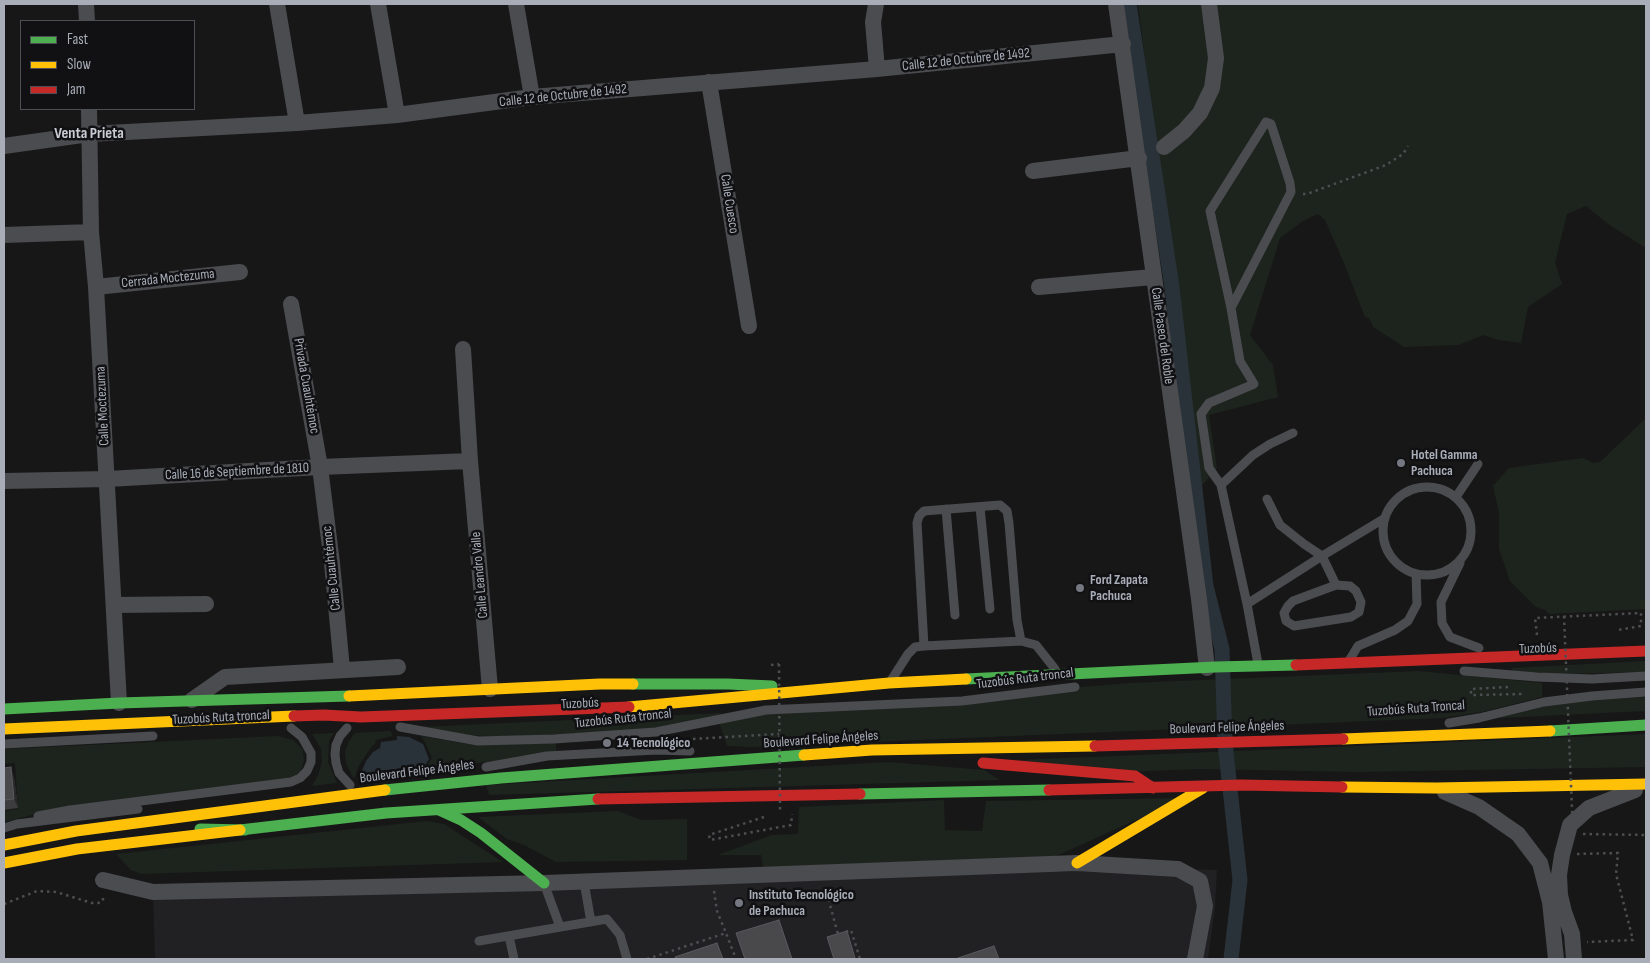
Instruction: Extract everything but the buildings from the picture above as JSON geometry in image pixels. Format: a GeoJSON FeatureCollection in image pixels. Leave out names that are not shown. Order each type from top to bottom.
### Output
{"type":"FeatureCollection","features":[{"type":"Feature","properties":{"kind":"main road"},"geometry":{"type":"LineString","coordinates":[[4,729],[324,715],[361,716],[643,707],[889,684],[1060,676],[1210,673],[1233,667],[1646,652]]}},
{"type":"Feature","properties":{"kind":"main road"},"geometry":{"type":"LineString","coordinates":[[4,709],[191,700],[352,696],[600,684],[718,684],[832,688]]}},
{"type":"Feature","properties":{"kind":"main road"},"geometry":{"type":"LineString","coordinates":[[251,698],[457,713]]}},
{"type":"Feature","properties":{"kind":"main road","name":"Boulevard Felipe Ángeles"},"geometry":{"type":"LineString","coordinates":[[4,845],[96,829],[383,790],[494,779],[872,750],[1211,744],[1529,732],[1646,725]]}},
{"type":"Feature","properties":{"kind":"main road"},"geometry":{"type":"LineString","coordinates":[[872,750],[955,760]]}},
{"type":"Feature","properties":{"kind":"main road"},"geometry":{"type":"LineString","coordinates":[[974,762],[1135,776],[1153,788]]}},
{"type":"Feature","properties":{"kind":"main road"},"geometry":{"type":"LineString","coordinates":[[6,867],[29,857],[77,849],[386,813],[584,799],[1241,785],[1436,788],[1646,785]]}},
{"type":"Feature","properties":{"kind":"main road"},"geometry":{"type":"LineString","coordinates":[[1077,862],[1207,787]]}},
{"type":"Feature","properties":{"kind":"main road"},"geometry":{"type":"LineString","coordinates":[[439,810],[461,820],[481,833],[544,883]]}},
{"type":"Feature","properties":{"kind":"main road"},"geometry":{"type":"LineString","coordinates":[[96,829],[244,830]]}},
{"type":"Feature","properties":{"kind":"street"},"geometry":{"type":"LineString","coordinates":[[86,4],[87,20]]}},
{"type":"Feature","properties":{"kind":"street"},"geometry":{"type":"LineString","coordinates":[[277,4],[297,123]]}},
{"type":"Feature","properties":{"kind":"street"},"geometry":{"type":"LineString","coordinates":[[378,4],[397,115]]}},
{"type":"Feature","properties":{"kind":"street"},"geometry":{"type":"LineString","coordinates":[[516,4],[532,97]]}},
{"type":"Feature","properties":{"kind":"street"},"geometry":{"type":"LineString","coordinates":[[876,4],[873,22],[877,69]]}},
{"type":"Feature","properties":{"kind":"street","name":"Calle Paseo del Roble"},"geometry":{"type":"LineString","coordinates":[[1116,4],[1210,673]]}},
{"type":"Feature","properties":{"kind":"street"},"geometry":{"type":"LineString","coordinates":[[1164,147],[1184,131],[1200,113],[1212,88],[1216,58],[1209,4]]}},
{"type":"Feature","properties":{"kind":"street","name":"Calle 12 de Octubre de 1492"},"geometry":{"type":"LineString","coordinates":[[4,146],[89,134],[297,123],[397,115],[532,97],[877,69],[1123,44]]}},
{"type":"Feature","properties":{"kind":"street","name":"Calle Cuesco"},"geometry":{"type":"LineString","coordinates":[[709,82],[749,326]]}},
{"type":"Feature","properties":{"kind":"street","name":"Calle Moctezuma"},"geometry":{"type":"LineString","coordinates":[[89,110],[91,232],[108,479],[119,703]]}},
{"type":"Feature","properties":{"kind":"street"},"geometry":{"type":"LineString","coordinates":[[1033,171],[1139,158]]}},
{"type":"Feature","properties":{"kind":"street"},"geometry":{"type":"LineString","coordinates":[[4,235],[91,232]]}},
{"type":"Feature","properties":{"kind":"street","name":"Cerrada Moctezuma"},"geometry":{"type":"LineString","coordinates":[[96,286],[240,272]]}},
{"type":"Feature","properties":{"kind":"street"},"geometry":{"type":"LineString","coordinates":[[1039,287],[1153,277]]}},
{"type":"Feature","properties":{"kind":"street","name":"Privada Cuauhtémoc"},"geometry":{"type":"LineString","coordinates":[[291,304],[320,467]]}},
{"type":"Feature","properties":{"kind":"street","name":"Calle Leandro Valle"},"geometry":{"type":"LineString","coordinates":[[462,349],[490,689]]}},
{"type":"Feature","properties":{"kind":"street","name":"Calle 16 de Septiembre de 1810"},"geometry":{"type":"LineString","coordinates":[[4,480],[108,479],[470,461]]}},
{"type":"Feature","properties":{"kind":"street","name":"Calle Cuauhtémoc"},"geometry":{"type":"LineString","coordinates":[[320,467],[332,563],[342,669]]}},
{"type":"Feature","properties":{"kind":"street"},"geometry":{"type":"LineString","coordinates":[[114,606],[206,604]]}},
{"type":"Feature","properties":{"kind":"street"},"geometry":{"type":"LineString","coordinates":[[191,700],[225,677],[398,667]]}},
{"type":"Feature","properties":{"kind":"street"},"geometry":{"type":"LineString","coordinates":[[1574,959],[1572,934],[1560,895],[1559,875],[1570,825],[1589,808],[1646,785]]}},
{"type":"Feature","properties":{"kind":"street"},"geometry":{"type":"LineString","coordinates":[[1436,788],[1479,807],[1518,834],[1540,863],[1550,902],[1556,959]]}},
{"type":"Feature","properties":{"kind":"street"},"geometry":{"type":"LineString","coordinates":[[103,880],[153,892],[584,882],[1077,862],[1178,869],[1200,881],[1205,906],[1195,959]]}},
{"type":"Feature","properties":{"kind":"lane"},"geometry":{"type":"LineString","coordinates":[[1231,308],[1291,192],[1271,124],[1266,122],[1210,211],[1231,308],[1240,361],[1254,384],[1209,403],[1201,414],[1209,468],[1221,485],[1259,666]]}},
{"type":"Feature","properties":{"kind":"lane"},"geometry":{"type":"LineString","coordinates":[[1221,485],[1253,455],[1293,433]]}},
{"type":"Feature","properties":{"kind":"lane"},"geometry":{"type":"LineString","coordinates":[[1456,497],[1478,464]]}},
{"type":"Feature","properties":{"kind":"lane"},"geometry":{"type":"LineString","coordinates":[[1461,560],[1445,572],[1431,576],[1416,574],[1403,569],[1392,559],[1386,546],[1383,532],[1384,518],[1391,505],[1401,495],[1414,488],[1429,486],[1443,490],[1456,497],[1465,509],[1471,523],[1471,538],[1467,552],[1440,602],[1442,622],[1450,637],[1467,645],[1508,657]]}},
{"type":"Feature","properties":{"kind":"lane"},"geometry":{"type":"LineString","coordinates":[[1266,499],[1280,525],[1322,556],[1336,585]]}},
{"type":"Feature","properties":{"kind":"lane"},"geometry":{"type":"LineString","coordinates":[[924,646],[919,516],[924,511],[1000,505],[1006,511],[1009,523],[1017,620],[1021,641]]}},
{"type":"Feature","properties":{"kind":"lane"},"geometry":{"type":"LineString","coordinates":[[980,507],[990,609]]}},
{"type":"Feature","properties":{"kind":"lane"},"geometry":{"type":"LineString","coordinates":[[946,509],[955,615]]}},
{"type":"Feature","properties":{"kind":"lane"},"geometry":{"type":"LineString","coordinates":[[1247,604],[1384,518]]}},
{"type":"Feature","properties":{"kind":"lane"},"geometry":{"type":"LineString","coordinates":[[1347,664],[1358,646],[1394,630],[1408,620],[1417,604],[1416,574]]}},
{"type":"Feature","properties":{"kind":"lane"},"geometry":{"type":"LineString","coordinates":[[1336,585],[1350,586],[1356,591],[1361,602],[1359,612],[1351,617],[1294,626],[1286,621],[1284,614],[1293,601],[1336,585]]}},
{"type":"Feature","properties":{"kind":"lane"},"geometry":{"type":"LineString","coordinates":[[889,684],[908,654],[915,647],[1021,641],[1036,645],[1060,676]]}},
{"type":"Feature","properties":{"kind":"lane","name":"Tuzobús"},"geometry":{"type":"LineString","coordinates":[[1430,666],[1646,657]]}},
{"type":"Feature","properties":{"kind":"lane"},"geometry":{"type":"LineString","coordinates":[[1210,673],[1243,675],[1430,666],[1454,670],[1537,677],[1592,679],[1646,676]]}},
{"type":"Feature","properties":{"kind":"lane"},"geometry":{"type":"LineString","coordinates":[[1122,681],[1184,678]]}},
{"type":"Feature","properties":{"kind":"lane","name":"Tuzobús Ruta troncal"},"geometry":{"type":"LineString","coordinates":[[394,726],[478,742],[554,739],[656,732],[766,710],[962,701],[1084,685]]}},
{"type":"Feature","properties":{"kind":"lane","name":"Tuzobús Ruta Troncal"},"geometry":{"type":"LineString","coordinates":[[1441,723],[1479,718],[1544,702],[1646,692]]}},
{"type":"Feature","properties":{"kind":"lane"},"geometry":{"type":"LineString","coordinates":[[712,711],[766,710]]}},
{"type":"Feature","properties":{"kind":"lane","name":"Tuzobús"},"geometry":{"type":"LineString","coordinates":[[394,726],[665,713]]}},
{"type":"Feature","properties":{"kind":"lane"},"geometry":{"type":"LineString","coordinates":[[1451,722],[1505,721]]}},
{"type":"Feature","properties":{"kind":"lane"},"geometry":{"type":"LineString","coordinates":[[4,828],[32,817],[70,810],[291,782],[300,778],[307,771],[311,762],[311,753],[302,737],[291,728]]}},
{"type":"Feature","properties":{"kind":"lane","name":"Tuzobús Ruta troncal"},"geometry":{"type":"LineString","coordinates":[[281,729],[310,728]]}},
{"type":"Feature","properties":{"kind":"lane"},"geometry":{"type":"LineString","coordinates":[[340,786],[354,784],[339,773],[336,763],[336,745],[346,728]]}},
{"type":"Feature","properties":{"kind":"lane"},"geometry":{"type":"LineString","coordinates":[[721,752],[1196,734]]}},
{"type":"Feature","properties":{"kind":"lane","name":"Tuzobús Ruta troncal"},"geometry":{"type":"LineString","coordinates":[[4,744],[162,735]]}},
{"type":"Feature","properties":{"kind":"lane"},"geometry":{"type":"LineString","coordinates":[[474,769],[547,756],[656,750],[702,751]]}},
{"type":"Feature","properties":{"kind":"lane"},"geometry":{"type":"LineString","coordinates":[[17,824],[300,789]]}},
{"type":"Feature","properties":{"kind":"lane"},"geometry":{"type":"LineString","coordinates":[[584,882],[590,922]]}},
{"type":"Feature","properties":{"kind":"lane"},"geometry":{"type":"LineString","coordinates":[[544,883],[560,927]]}},
{"type":"Feature","properties":{"kind":"lane"},"geometry":{"type":"LineString","coordinates":[[479,941],[607,919],[620,934],[627,959]]}},
{"type":"Feature","properties":{"kind":"lane"},"geometry":{"type":"LineString","coordinates":[[509,936],[514,959]]}},
{"type":"Feature","properties":{"kind":"path"},"geometry":{"type":"LineString","coordinates":[[1291,192],[1307,194],[1386,165],[1403,154],[1408,146]]}},
{"type":"Feature","properties":{"kind":"path"},"geometry":{"type":"LineString","coordinates":[[1535,618],[1641,613],[1641,626],[1614,631]]}},
{"type":"Feature","properties":{"kind":"path"},"geometry":{"type":"LineString","coordinates":[[1564,616],[1574,840]]}},
{"type":"Feature","properties":{"kind":"path"},"geometry":{"type":"LineString","coordinates":[[779,664],[780,811]]}},
{"type":"Feature","properties":{"kind":"path"},"geometry":{"type":"LineString","coordinates":[[1471,689],[1471,695],[1529,694]]}},
{"type":"Feature","properties":{"kind":"path"},"geometry":{"type":"LineString","coordinates":[[698,739],[779,734]]}},
{"type":"Feature","properties":{"kind":"path"},"geometry":{"type":"LineString","coordinates":[[771,814],[708,835],[710,840],[791,825]]}},
{"type":"Feature","properties":{"kind":"path"},"geometry":{"type":"LineString","coordinates":[[1582,834],[1646,835]]}},
{"type":"Feature","properties":{"kind":"path"},"geometry":{"type":"LineString","coordinates":[[1573,942],[1633,940],[1616,874],[1618,853],[1576,854],[1575,847]]}},
{"type":"Feature","properties":{"kind":"path"},"geometry":{"type":"LineString","coordinates":[[821,872],[839,935],[851,930],[860,959]]}},
{"type":"Feature","properties":{"kind":"path"},"geometry":{"type":"LineString","coordinates":[[711,876],[717,911],[736,959]]}},
{"type":"Feature","properties":{"kind":"path"},"geometry":{"type":"LineString","coordinates":[[4,904],[36,892],[56,892],[92,903],[98,903],[103,901],[103,880]]}},
{"type":"Feature","properties":{"kind":"path"},"geometry":{"type":"LineString","coordinates":[[647,959],[726,933]]}},
{"type":"Feature","properties":{"kind":"shaded area"},"geometry":{"type":"Polygon","coordinates":[[[1138,4],[1646,4],[1646,248],[1608,224],[1586,206],[1567,214],[1555,263],[1562,284],[1528,307],[1521,343],[1499,340],[1483,335],[1459,345],[1404,347],[1373,327],[1369,318],[1365,317],[1325,220],[1318,214],[1303,221],[1280,238],[1250,335],[1273,365],[1278,397],[1209,415],[1217,468],[1200,488],[1138,4]]]}},
{"type":"Feature","properties":{"kind":"shaded area"},"geometry":{"type":"Polygon","coordinates":[[[1646,418],[1646,609],[1549,614],[1545,610],[1536,607],[1510,581],[1499,549],[1499,513],[1493,486],[1509,468],[1583,458],[1593,463],[1600,462],[1646,418]]]}},
{"type":"Feature","properties":{"kind":"shaded area"},"geometry":{"type":"Polygon","coordinates":[[[1646,661],[1646,672],[1558,674],[1513,671],[1512,668],[1646,661]]]}},
{"type":"Feature","properties":{"kind":"shaded area"},"geometry":{"type":"Polygon","coordinates":[[[1419,671],[1542,683],[1542,697],[1482,712],[1442,718],[751,747],[727,746],[719,722],[764,713],[1130,683],[1419,671]]]}},
{"type":"Feature","properties":{"kind":"shaded area"},"geometry":{"type":"Polygon","coordinates":[[[1646,697],[1646,711],[1500,718],[1500,716],[1539,706],[1583,700],[1646,697]]]}},
{"type":"Feature","properties":{"kind":"shaded area"},"geometry":{"type":"Polygon","coordinates":[[[721,713],[721,716],[655,729],[549,735],[505,737],[468,735],[420,727],[721,713]]]}},
{"type":"Feature","properties":{"kind":"shaded area"},"geometry":{"type":"Polygon","coordinates":[[[391,731],[392,736],[376,740],[353,778],[346,763],[345,751],[355,733],[391,731]]]}},
{"type":"Feature","properties":{"kind":"shaded area"},"geometry":{"type":"Polygon","coordinates":[[[334,733],[329,741],[328,762],[337,783],[312,786],[322,762],[321,749],[312,734],[334,733]]]}},
{"type":"Feature","properties":{"kind":"shaded area"},"geometry":{"type":"Polygon","coordinates":[[[1646,734],[1646,767],[1358,772],[1201,769],[1119,772],[1019,760],[1646,734]]]}},
{"type":"Feature","properties":{"kind":"shaded area"},"geometry":{"type":"Polygon","coordinates":[[[278,736],[293,740],[303,750],[304,761],[301,770],[295,776],[285,781],[69,806],[4,822],[4,811],[18,809],[15,763],[4,764],[4,749],[278,736]]]}},
{"type":"Feature","properties":{"kind":"shaded area"},"geometry":{"type":"Polygon","coordinates":[[[397,736],[409,737],[423,744],[429,759],[424,767],[417,771],[406,772],[406,769],[360,775],[366,761],[373,752],[380,748],[381,742],[397,740],[397,736]]]}},
{"type":"Feature","properties":{"kind":"shaded area"},"geometry":{"type":"Polygon","coordinates":[[[421,736],[474,745],[556,743],[556,751],[495,761],[424,769],[432,758],[421,736]]]}},
{"type":"Feature","properties":{"kind":"shaded area"},"geometry":{"type":"Polygon","coordinates":[[[889,762],[984,770],[1000,780],[489,795],[486,785],[889,762]]]}},
{"type":"Feature","properties":{"kind":"shaded area"},"geometry":{"type":"Polygon","coordinates":[[[1185,798],[1054,857],[763,867],[761,855],[718,855],[772,835],[798,834],[799,807],[944,800],[945,830],[982,831],[986,801],[1185,798]]]}},
{"type":"Feature","properties":{"kind":"shaded area"},"geometry":{"type":"Polygon","coordinates":[[[618,811],[641,820],[687,819],[687,860],[556,862],[524,845],[507,839],[478,817],[618,811]]]}},
{"type":"Feature","properties":{"kind":"shaded area"},"geometry":{"type":"Polygon","coordinates":[[[427,821],[444,824],[503,862],[141,874],[131,870],[116,854],[427,821]]]}},
{"type":"Feature","properties":{"kind":"shaded area"},"geometry":{"type":"Polygon","coordinates":[[[1178,869],[1217,870],[1215,907],[1208,959],[155,959],[153,893],[1178,869]]]}},
{"type":"Feature","properties":{"kind":"waterway"},"geometry":{"type":"LineString","coordinates":[[1129,4],[1172,287],[1206,586],[1222,649],[1225,743],[1240,880],[1231,959]]}},
{"type":"Feature","properties":{"kind":"traffic: fast"},"geometry":{"type":"LineString","coordinates":[[966,679],[1296,665]]}},
{"type":"Feature","properties":{"kind":"traffic: fast"},"geometry":{"type":"LineString","coordinates":[[633,684],[772,686]]}},
{"type":"Feature","properties":{"kind":"traffic: fast"},"geometry":{"type":"LineString","coordinates":[[4,709],[119,703],[349,696]]}},
{"type":"Feature","properties":{"kind":"traffic: fast"},"geometry":{"type":"LineString","coordinates":[[1550,731],[1646,725]]}},
{"type":"Feature","properties":{"kind":"traffic: fast"},"geometry":{"type":"LineString","coordinates":[[385,790],[501,778],[804,755]]}},
{"type":"Feature","properties":{"kind":"traffic: fast"},"geometry":{"type":"LineString","coordinates":[[860,794],[1049,790]]}},
{"type":"Feature","properties":{"kind":"traffic: fast"},"geometry":{"type":"LineString","coordinates":[[240,830],[386,813],[598,799]]}},
{"type":"Feature","properties":{"kind":"traffic: fast"},"geometry":{"type":"LineString","coordinates":[[439,810],[461,820],[481,833],[544,883]]}},
{"type":"Feature","properties":{"kind":"traffic: fast"},"geometry":{"type":"LineString","coordinates":[[200,829],[245,830]]}},
{"type":"Feature","properties":{"kind":"traffic: slow"},"geometry":{"type":"LineString","coordinates":[[629,707],[889,683],[966,679]]}},
{"type":"Feature","properties":{"kind":"traffic: slow"},"geometry":{"type":"LineString","coordinates":[[349,696],[633,684]]}},
{"type":"Feature","properties":{"kind":"traffic: slow"},"geometry":{"type":"LineString","coordinates":[[4,729],[294,716]]}},
{"type":"Feature","properties":{"kind":"traffic: slow"},"geometry":{"type":"LineString","coordinates":[[1343,739],[1550,731]]}},
{"type":"Feature","properties":{"kind":"traffic: slow"},"geometry":{"type":"LineString","coordinates":[[804,755],[872,750],[1095,746]]}},
{"type":"Feature","properties":{"kind":"traffic: slow"},"geometry":{"type":"LineString","coordinates":[[1342,787],[1436,788],[1646,784]]}},
{"type":"Feature","properties":{"kind":"traffic: slow"},"geometry":{"type":"LineString","coordinates":[[1077,863],[1203,788]]}},
{"type":"Feature","properties":{"kind":"traffic: slow"},"geometry":{"type":"LineString","coordinates":[[4,845],[76,831],[385,790]]}},
{"type":"Feature","properties":{"kind":"traffic: slow"},"geometry":{"type":"LineString","coordinates":[[4,863],[77,849],[240,830]]}},
{"type":"Feature","properties":{"kind":"traffic: jam"},"geometry":{"type":"LineString","coordinates":[[1296,665],[1646,651]]}},
{"type":"Feature","properties":{"kind":"traffic: jam"},"geometry":{"type":"LineString","coordinates":[[294,716],[361,717],[629,707]]}},
{"type":"Feature","properties":{"kind":"traffic: jam"},"geometry":{"type":"LineString","coordinates":[[1095,746],[1343,739]]}},
{"type":"Feature","properties":{"kind":"traffic: jam"},"geometry":{"type":"LineString","coordinates":[[983,763],[1135,776],[1153,788]]}},
{"type":"Feature","properties":{"kind":"traffic: jam"},"geometry":{"type":"LineString","coordinates":[[1049,790],[1241,785],[1342,787]]}},
{"type":"Feature","properties":{"kind":"traffic: jam"},"geometry":{"type":"LineString","coordinates":[[598,799],[860,794]]}},
{"type":"Feature","properties":{"kind":"place","name":"Hotel Gamma Pachuca"},"geometry":{"type":"Point","coordinates":[1401,463]}},
{"type":"Feature","properties":{"kind":"place","name":"Ford Zapata Pachuca"},"geometry":{"type":"Point","coordinates":[1080,588]}},
{"type":"Feature","properties":{"kind":"place","name":"14 Tecnológico"},"geometry":{"type":"Point","coordinates":[607,743]}},
{"type":"Feature","properties":{"kind":"place","name":"Instituto Tecnológico de Pachuca"},"geometry":{"type":"Point","coordinates":[739,903]}},
{"type":"Feature","properties":{"kind":"district","name":"Venta Prieta"},"geometry":{"type":"Point","coordinates":[89,134]}}]}
